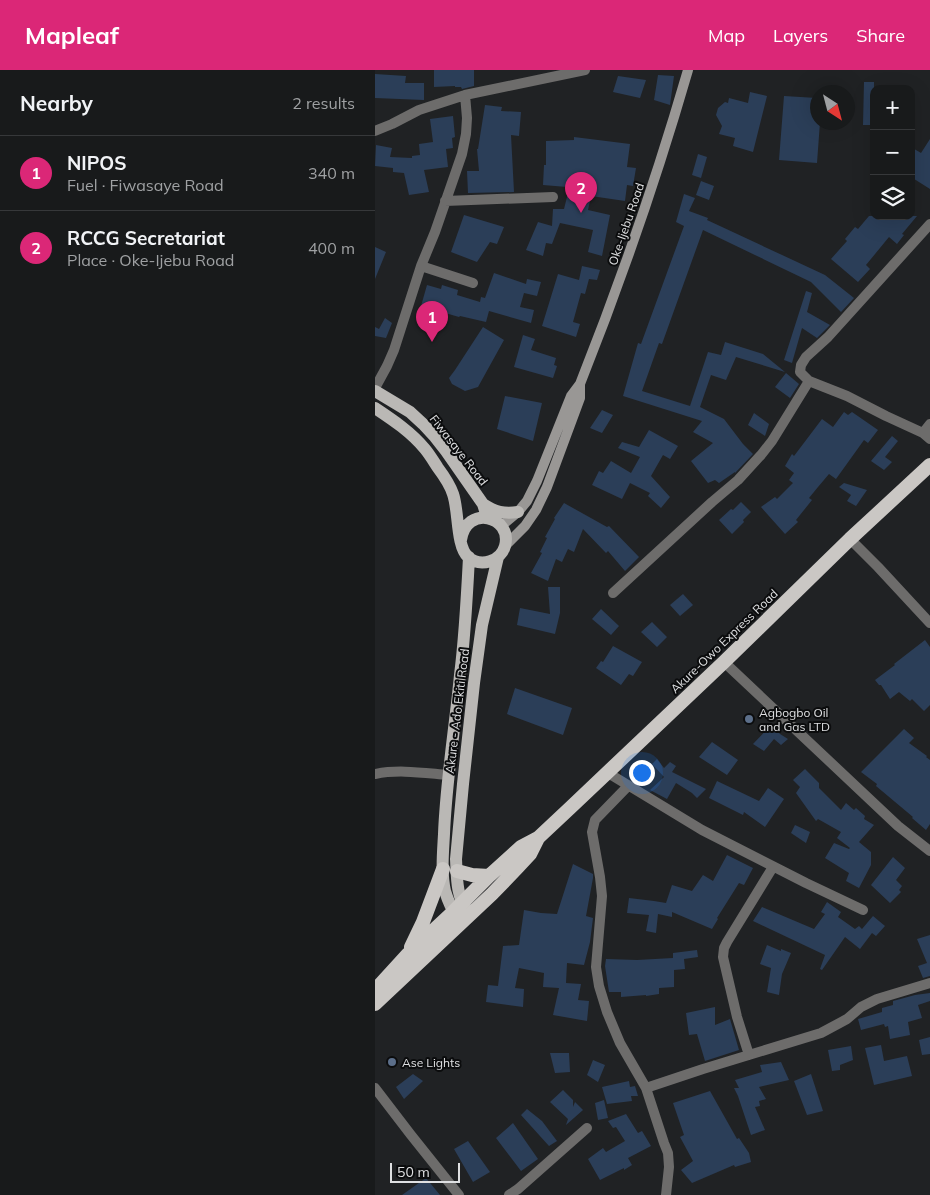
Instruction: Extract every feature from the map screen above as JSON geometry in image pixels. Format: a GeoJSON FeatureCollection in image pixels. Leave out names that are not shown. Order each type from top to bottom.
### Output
{"type":"FeatureCollection","features":[{"type":"Feature","properties":{"kind":"highway","name":"Akure-Owo Express Road"},"geometry":{"type":"LineString","coordinates":[[375,1004],[462,913],[489,876],[521,847],[538,838],[608,773],[930,464]]}},
{"type":"Feature","properties":{"kind":"highway","name":"Akure-Owo Express Road"},"geometry":{"type":"LineString","coordinates":[[375,990],[408,954],[462,913],[492,894],[530,854],[538,838]]}},
{"type":"Feature","properties":{"kind":"highway"},"geometry":{"type":"LineString","coordinates":[[408,954],[423,922],[436,886],[450,870],[472,875],[489,876]]}},
{"type":"Feature","properties":{"kind":"main road","name":"Oke-Ijebu Road"},"geometry":{"type":"LineString","coordinates":[[580,384],[638,228],[672,126],[688,70]]}},
{"type":"Feature","properties":{"kind":"main road"},"geometry":{"type":"LineString","coordinates":[[501,526],[518,512],[527,501],[571,396],[580,384]]}},
{"type":"Feature","properties":{"kind":"main road"},"geometry":{"type":"LineString","coordinates":[[375,408],[400,425],[425,448],[443,474],[454,495],[462,546],[469,557],[480,562],[487,562],[502,551],[525,526],[536,510],[547,487],[580,398],[580,384]]}},
{"type":"Feature","properties":{"kind":"main road","name":"Fiwasaye Road"},"geometry":{"type":"LineString","coordinates":[[375,389],[410,412],[423,424],[446,451],[483,504],[487,517]]}},
{"type":"Feature","properties":{"kind":"main road"},"geometry":{"type":"LineString","coordinates":[[483,504],[500,513],[518,512]]}},
{"type":"Feature","properties":{"kind":"main road"},"geometry":{"type":"LineString","coordinates":[[461,540],[464,528],[469,523],[474,519],[487,517],[493,519],[501,526],[505,533],[502,551]]}},
{"type":"Feature","properties":{"kind":"main road","name":"Akure - Ado Ekiti Road"},"geometry":{"type":"LineString","coordinates":[[450,870],[456,858],[474,683],[482,625],[502,551]]}},
{"type":"Feature","properties":{"kind":"main road","name":"Akure - Ado Ekiti Road"},"geometry":{"type":"LineString","coordinates":[[450,870],[444,817],[466,619],[469,557]]}},
{"type":"Feature","properties":{"kind":"main road"},"geometry":{"type":"LineString","coordinates":[[450,870],[458,887],[462,913]]}},
{"type":"Feature","properties":{"kind":"street"},"geometry":{"type":"LineString","coordinates":[[375,131],[419,110],[465,95],[585,70]]}},
{"type":"Feature","properties":{"kind":"street"},"geometry":{"type":"LineString","coordinates":[[375,389],[394,350],[421,266],[462,154],[467,118],[465,95]]}},
{"type":"Feature","properties":{"kind":"street"},"geometry":{"type":"LineString","coordinates":[[445,201],[553,197]]}},
{"type":"Feature","properties":{"kind":"street"},"geometry":{"type":"LineString","coordinates":[[930,224],[828,337],[806,357],[801,365],[800,372],[809,381],[847,396],[926,436],[930,424]]}},
{"type":"Feature","properties":{"kind":"street"},"geometry":{"type":"LineString","coordinates":[[421,266],[473,283]]}},
{"type":"Feature","properties":{"kind":"street"},"geometry":{"type":"LineString","coordinates":[[613,593],[761,456],[809,381]]}},
{"type":"Feature","properties":{"kind":"street"},"geometry":{"type":"LineString","coordinates":[[851,539],[930,623]]}},
{"type":"Feature","properties":{"kind":"street"},"geometry":{"type":"LineString","coordinates":[[724,662],[898,826],[930,851]]}},
{"type":"Feature","properties":{"kind":"street"},"geometry":{"type":"LineString","coordinates":[[375,774],[406,772],[448,775]]}},
{"type":"Feature","properties":{"kind":"street"},"geometry":{"type":"LineString","coordinates":[[608,773],[702,830],[863,910]]}},
{"type":"Feature","properties":{"kind":"street"},"geometry":{"type":"LineString","coordinates":[[628,786],[595,820],[593,826],[592,832],[602,896],[596,967],[599,986],[607,1012],[620,1043],[646,1088],[668,1153],[669,1167],[665,1195]]}},
{"type":"Feature","properties":{"kind":"street"},"geometry":{"type":"LineString","coordinates":[[749,1055],[737,1017],[723,957],[724,948],[773,866]]}},
{"type":"Feature","properties":{"kind":"street"},"geometry":{"type":"LineString","coordinates":[[646,1088],[821,1033],[847,1019],[877,999],[930,983]]}},
{"type":"Feature","properties":{"kind":"street"},"geometry":{"type":"LineString","coordinates":[[375,1088],[459,1195]]}},
{"type":"Feature","properties":{"kind":"street"},"geometry":{"type":"LineString","coordinates":[[509,1195],[587,1128]]}},
{"type":"Feature","properties":{"kind":"building"},"geometry":{"type":"Polygon","coordinates":[[[434,70],[474,70],[474,86],[462,89],[455,86],[434,87],[434,70]]]}},
{"type":"Feature","properties":{"kind":"building"},"geometry":{"type":"Polygon","coordinates":[[[375,74],[406,76],[405,83],[424,83],[424,100],[375,98],[375,74]]]}},
{"type":"Feature","properties":{"kind":"building"},"geometry":{"type":"Polygon","coordinates":[[[658,75],[674,76],[670,105],[654,100],[658,75]]]}},
{"type":"Feature","properties":{"kind":"building"},"geometry":{"type":"Polygon","coordinates":[[[618,76],[646,80],[640,98],[613,92],[618,76]]]}},
{"type":"Feature","properties":{"kind":"building"},"geometry":{"type":"Polygon","coordinates":[[[864,82],[874,82],[874,85],[870,85],[870,125],[863,125],[864,82]]]}},
{"type":"Feature","properties":{"kind":"building"},"geometry":{"type":"Polygon","coordinates":[[[750,92],[767,96],[753,152],[733,146],[735,138],[719,134],[722,126],[716,115],[718,108],[725,102],[728,103],[729,98],[748,103],[750,92]]]}},
{"type":"Feature","properties":{"kind":"building"},"geometry":{"type":"Polygon","coordinates":[[[784,96],[810,98],[810,130],[819,130],[817,163],[779,160],[784,96]]]}},
{"type":"Feature","properties":{"kind":"building"},"geometry":{"type":"Polygon","coordinates":[[[485,105],[502,107],[501,111],[521,112],[519,136],[511,135],[514,192],[468,193],[467,171],[479,171],[477,149],[485,105]]]}},
{"type":"Feature","properties":{"kind":"building"},"geometry":{"type":"Polygon","coordinates":[[[453,116],[455,137],[452,138],[453,148],[446,149],[448,167],[424,170],[429,192],[409,195],[404,173],[393,172],[393,168],[375,166],[376,145],[392,148],[390,157],[412,158],[412,156],[420,155],[419,144],[433,142],[430,119],[453,116]]]}},
{"type":"Feature","properties":{"kind":"building"},"geometry":{"type":"Polygon","coordinates":[[[574,137],[630,144],[627,167],[636,168],[633,186],[627,185],[625,201],[591,196],[588,210],[610,215],[602,256],[588,252],[593,230],[560,223],[552,244],[546,243],[543,256],[526,250],[538,222],[552,226],[553,209],[564,209],[568,193],[567,187],[543,185],[544,165],[546,165],[546,141],[574,140],[574,137]]]}},
{"type":"Feature","properties":{"kind":"building"},"geometry":{"type":"Polygon","coordinates":[[[930,139],[930,189],[915,180],[915,149],[921,153],[930,139]]]}},
{"type":"Feature","properties":{"kind":"building"},"geometry":{"type":"Polygon","coordinates":[[[698,154],[707,157],[701,178],[692,175],[698,154]]]}},
{"type":"Feature","properties":{"kind":"building"},"geometry":{"type":"Polygon","coordinates":[[[701,181],[714,186],[709,200],[696,195],[701,181]]]}},
{"type":"Feature","properties":{"kind":"building"},"geometry":{"type":"Polygon","coordinates":[[[684,194],[695,198],[689,211],[708,218],[707,220],[825,275],[854,298],[841,312],[811,282],[703,230],[662,344],[659,343],[642,391],[690,406],[708,352],[721,355],[725,342],[763,354],[785,372],[736,357],[726,380],[711,375],[700,407],[724,419],[753,454],[735,473],[719,483],[715,480],[708,483],[691,461],[713,443],[693,432],[702,421],[623,396],[638,343],[641,344],[684,226],[676,222],[684,194]]]}},
{"type":"Feature","properties":{"kind":"building"},"geometry":{"type":"Polygon","coordinates":[[[464,215],[504,227],[497,244],[490,242],[477,262],[451,252],[464,215]]]}},
{"type":"Feature","properties":{"kind":"building"},"geometry":{"type":"Polygon","coordinates":[[[869,216],[870,220],[914,220],[902,234],[904,235],[897,244],[889,237],[866,265],[870,269],[858,282],[831,259],[847,241],[845,239],[855,227],[858,229],[869,216]]]}},
{"type":"Feature","properties":{"kind":"building"},"geometry":{"type":"Polygon","coordinates":[[[375,247],[386,252],[375,279],[375,247]]]}},
{"type":"Feature","properties":{"kind":"building"},"geometry":{"type":"Polygon","coordinates":[[[582,266],[600,270],[597,280],[589,279],[585,294],[581,293],[573,322],[580,324],[576,337],[542,326],[558,274],[579,280],[582,266]]]}},
{"type":"Feature","properties":{"kind":"building"},"geometry":{"type":"Polygon","coordinates":[[[494,273],[526,284],[527,279],[541,282],[537,296],[524,293],[520,307],[534,310],[531,323],[489,311],[486,322],[459,317],[421,306],[427,285],[441,289],[442,285],[458,290],[457,295],[480,302],[481,297],[485,298],[494,273]]]}},
{"type":"Feature","properties":{"kind":"building"},"geometry":{"type":"Polygon","coordinates":[[[806,291],[812,293],[807,312],[830,325],[817,338],[802,328],[792,363],[784,360],[806,291]]]}},
{"type":"Feature","properties":{"kind":"building"},"geometry":{"type":"Polygon","coordinates":[[[385,318],[392,323],[386,338],[375,336],[375,327],[379,329],[385,318]]]}},
{"type":"Feature","properties":{"kind":"building"},"geometry":{"type":"Polygon","coordinates":[[[483,327],[504,340],[478,387],[465,391],[452,384],[449,378],[483,327]]]}},
{"type":"Feature","properties":{"kind":"building"},"geometry":{"type":"Polygon","coordinates":[[[523,335],[535,339],[531,350],[556,358],[554,365],[557,366],[553,378],[514,367],[523,335]]]}},
{"type":"Feature","properties":{"kind":"building"},"geometry":{"type":"Polygon","coordinates":[[[786,373],[799,384],[790,398],[775,387],[786,373]]]}},
{"type":"Feature","properties":{"kind":"building"},"geometry":{"type":"Polygon","coordinates":[[[505,396],[542,403],[533,441],[497,429],[505,396]]]}},
{"type":"Feature","properties":{"kind":"building"},"geometry":{"type":"Polygon","coordinates":[[[602,410],[613,415],[602,433],[590,428],[602,410]]]}},
{"type":"Feature","properties":{"kind":"building"},"geometry":{"type":"Polygon","coordinates":[[[844,412],[848,415],[852,412],[878,430],[868,443],[864,440],[836,479],[829,474],[809,498],[812,500],[796,520],[798,522],[785,534],[761,507],[775,497],[777,499],[793,483],[789,480],[794,473],[785,466],[792,454],[794,456],[822,419],[833,427],[844,412]]]}},
{"type":"Feature","properties":{"kind":"building"},"geometry":{"type":"Polygon","coordinates":[[[754,413],[769,424],[765,436],[748,425],[754,413]]]}},
{"type":"Feature","properties":{"kind":"building"},"geometry":{"type":"Polygon","coordinates":[[[649,430],[678,446],[670,459],[663,455],[651,476],[670,497],[661,508],[648,496],[650,493],[630,483],[622,499],[592,485],[599,471],[603,473],[611,461],[631,473],[640,457],[618,448],[622,442],[639,447],[649,430]]]}},
{"type":"Feature","properties":{"kind":"building"},"geometry":{"type":"Polygon","coordinates":[[[892,436],[898,441],[885,457],[892,462],[884,470],[871,461],[892,436]]]}},
{"type":"Feature","properties":{"kind":"building"},"geometry":{"type":"Polygon","coordinates":[[[844,483],[867,490],[856,506],[847,501],[851,495],[839,487],[844,483]]]}},
{"type":"Feature","properties":{"kind":"building"},"geometry":{"type":"Polygon","coordinates":[[[741,502],[751,512],[732,534],[719,520],[741,502]]]}},
{"type":"Feature","properties":{"kind":"building"},"geometry":{"type":"Polygon","coordinates":[[[564,503],[607,527],[609,526],[639,557],[625,571],[608,551],[606,553],[583,529],[574,552],[568,549],[562,562],[556,559],[548,581],[531,573],[542,553],[540,552],[547,538],[545,537],[564,503]]]}},
{"type":"Feature","properties":{"kind":"building"},"geometry":{"type":"Polygon","coordinates":[[[548,587],[560,587],[560,613],[555,634],[517,625],[520,608],[550,614],[548,587]]]}},
{"type":"Feature","properties":{"kind":"building"},"geometry":{"type":"Polygon","coordinates":[[[683,594],[693,605],[680,616],[670,605],[683,594]]]}},
{"type":"Feature","properties":{"kind":"building"},"geometry":{"type":"Polygon","coordinates":[[[601,609],[619,626],[611,635],[592,619],[601,609]]]}},
{"type":"Feature","properties":{"kind":"building"},"geometry":{"type":"Polygon","coordinates":[[[652,622],[667,637],[657,647],[641,632],[652,622]]]}},
{"type":"Feature","properties":{"kind":"building"},"geometry":{"type":"Polygon","coordinates":[[[925,640],[930,647],[930,705],[924,711],[912,699],[910,701],[899,692],[890,699],[881,685],[875,680],[925,640]]]}},
{"type":"Feature","properties":{"kind":"building"},"geometry":{"type":"Polygon","coordinates":[[[613,646],[642,662],[633,676],[629,674],[621,685],[596,668],[601,661],[603,662],[613,646]]]}},
{"type":"Feature","properties":{"kind":"building"},"geometry":{"type":"Polygon","coordinates":[[[515,688],[572,708],[563,735],[507,714],[515,688]]]}},
{"type":"Feature","properties":{"kind":"building"},"geometry":{"type":"Polygon","coordinates":[[[772,724],[780,734],[788,739],[781,745],[774,739],[764,751],[753,744],[772,724]]]}},
{"type":"Feature","properties":{"kind":"building"},"geometry":{"type":"Polygon","coordinates":[[[904,729],[914,738],[909,743],[930,760],[930,824],[926,830],[876,786],[877,784],[861,772],[904,729]]]}},
{"type":"Feature","properties":{"kind":"building"},"geometry":{"type":"Polygon","coordinates":[[[712,742],[738,760],[727,775],[699,757],[712,742]]]}},
{"type":"Feature","properties":{"kind":"building"},"geometry":{"type":"Polygon","coordinates":[[[657,759],[664,768],[670,762],[676,766],[672,772],[706,789],[697,798],[676,783],[667,799],[650,790],[664,777],[652,764],[657,759]]]}},
{"type":"Feature","properties":{"kind":"building"},"geometry":{"type":"Polygon","coordinates":[[[805,769],[819,783],[819,788],[841,810],[846,803],[854,810],[856,808],[865,816],[864,819],[874,825],[859,842],[871,852],[871,865],[859,888],[846,881],[849,873],[825,858],[834,843],[850,848],[837,838],[841,832],[818,819],[816,821],[796,793],[800,787],[793,780],[805,769]]]}},
{"type":"Feature","properties":{"kind":"building"},"geometry":{"type":"Polygon","coordinates":[[[717,781],[759,801],[768,788],[784,799],[765,827],[744,812],[743,815],[709,798],[717,781]]]}},
{"type":"Feature","properties":{"kind":"building"},"geometry":{"type":"Polygon","coordinates":[[[795,825],[810,832],[806,843],[791,833],[795,825]]]}},
{"type":"Feature","properties":{"kind":"building"},"geometry":{"type":"Polygon","coordinates":[[[727,855],[753,868],[744,885],[739,883],[712,929],[672,912],[672,917],[658,914],[656,933],[646,931],[649,915],[627,913],[629,898],[666,903],[672,885],[692,891],[703,875],[713,881],[727,855]]]}},
{"type":"Feature","properties":{"kind":"building"},"geometry":{"type":"Polygon","coordinates":[[[893,857],[905,868],[896,880],[902,886],[899,890],[901,892],[890,903],[871,885],[893,857]]]}},
{"type":"Feature","properties":{"kind":"building"},"geometry":{"type":"Polygon","coordinates":[[[573,864],[593,874],[586,916],[593,918],[590,942],[584,965],[567,963],[566,983],[581,984],[578,1000],[589,1001],[587,1021],[553,1015],[559,988],[543,987],[544,973],[519,968],[515,988],[524,989],[523,1007],[486,1002],[488,985],[498,986],[503,946],[519,945],[524,910],[557,914],[573,864]]]}},
{"type":"Feature","properties":{"kind":"building"},"geometry":{"type":"Polygon","coordinates":[[[827,902],[841,912],[838,917],[855,929],[859,926],[862,929],[873,916],[885,926],[876,936],[872,933],[860,949],[845,937],[822,970],[820,969],[825,955],[753,921],[762,907],[814,929],[825,914],[821,912],[827,902]]]}},
{"type":"Feature","properties":{"kind":"building"},"geometry":{"type":"Polygon","coordinates":[[[930,935],[930,976],[923,978],[918,966],[927,963],[917,939],[930,935]]]}},
{"type":"Feature","properties":{"kind":"building"},"geometry":{"type":"Polygon","coordinates":[[[767,945],[791,953],[782,974],[779,995],[767,992],[771,968],[760,964],[767,945]]]}},
{"type":"Feature","properties":{"kind":"building"},"geometry":{"type":"Polygon","coordinates":[[[697,950],[698,957],[684,959],[685,969],[674,970],[674,987],[659,988],[659,994],[646,996],[621,997],[621,992],[609,992],[605,966],[606,959],[673,958],[673,953],[697,950]]]}},
{"type":"Feature","properties":{"kind":"building"},"geometry":{"type":"Polygon","coordinates":[[[930,993],[930,1001],[918,1005],[922,1018],[908,1022],[910,1035],[890,1039],[888,1026],[885,1027],[884,1024],[861,1030],[858,1019],[882,1012],[882,1008],[893,1005],[893,1001],[930,993]]]}},
{"type":"Feature","properties":{"kind":"building"},"geometry":{"type":"Polygon","coordinates":[[[715,1007],[715,1025],[730,1019],[739,1050],[705,1061],[697,1034],[689,1035],[686,1013],[715,1007]]]}},
{"type":"Feature","properties":{"kind":"building"},"geometry":{"type":"Polygon","coordinates":[[[930,1037],[930,1054],[922,1055],[919,1040],[930,1037]]]}},
{"type":"Feature","properties":{"kind":"building"},"geometry":{"type":"Polygon","coordinates":[[[881,1045],[884,1061],[907,1056],[912,1076],[874,1085],[865,1048],[881,1045]]]}},
{"type":"Feature","properties":{"kind":"building"},"geometry":{"type":"Polygon","coordinates":[[[851,1046],[853,1060],[840,1065],[840,1070],[832,1071],[828,1050],[851,1046]]]}},
{"type":"Feature","properties":{"kind":"building"},"geometry":{"type":"Polygon","coordinates":[[[550,1053],[569,1053],[570,1072],[555,1073],[550,1053]]]}},
{"type":"Feature","properties":{"kind":"building"},"geometry":{"type":"Polygon","coordinates":[[[593,1060],[605,1065],[598,1082],[587,1075],[593,1060]]]}},
{"type":"Feature","properties":{"kind":"building"},"geometry":{"type":"Polygon","coordinates":[[[781,1062],[789,1080],[759,1087],[766,1099],[759,1101],[760,1106],[755,1107],[765,1130],[751,1135],[734,1088],[739,1088],[735,1080],[762,1072],[760,1065],[781,1062]]]}},
{"type":"Feature","properties":{"kind":"building"},"geometry":{"type":"Polygon","coordinates":[[[413,1074],[423,1081],[404,1099],[396,1087],[413,1074]]]}},
{"type":"Feature","properties":{"kind":"building"},"geometry":{"type":"Polygon","coordinates":[[[811,1074],[823,1111],[807,1115],[794,1081],[811,1074]]]}},
{"type":"Feature","properties":{"kind":"building"},"geometry":{"type":"Polygon","coordinates":[[[629,1081],[630,1087],[635,1086],[638,1096],[631,1096],[632,1101],[607,1104],[602,1087],[629,1081]]]}},
{"type":"Feature","properties":{"kind":"building"},"geometry":{"type":"Polygon","coordinates":[[[563,1090],[573,1100],[573,1107],[575,1102],[583,1110],[566,1125],[568,1119],[550,1102],[563,1090]]]}},
{"type":"Feature","properties":{"kind":"building"},"geometry":{"type":"Polygon","coordinates":[[[710,1091],[737,1139],[739,1138],[749,1153],[751,1162],[735,1167],[734,1165],[692,1183],[681,1170],[693,1161],[680,1137],[684,1135],[673,1103],[710,1091]]]}},
{"type":"Feature","properties":{"kind":"building"},"geometry":{"type":"Polygon","coordinates":[[[604,1100],[608,1118],[598,1120],[595,1103],[604,1100]]]}},
{"type":"Feature","properties":{"kind":"building"},"geometry":{"type":"Polygon","coordinates":[[[527,1109],[542,1121],[557,1141],[549,1146],[521,1115],[527,1109]]]}},
{"type":"Feature","properties":{"kind":"building"},"geometry":{"type":"Polygon","coordinates":[[[626,1114],[638,1133],[642,1131],[651,1146],[628,1158],[632,1165],[600,1180],[588,1159],[603,1148],[606,1152],[625,1141],[616,1127],[613,1128],[608,1121],[626,1114]]]}},
{"type":"Feature","properties":{"kind":"building"},"geometry":{"type":"Polygon","coordinates":[[[513,1123],[538,1159],[521,1171],[496,1138],[513,1123]]]}},
{"type":"Feature","properties":{"kind":"building"},"geometry":{"type":"Polygon","coordinates":[[[468,1141],[490,1172],[473,1182],[454,1149],[468,1141]]]}},
{"type":"Feature","properties":{"kind":"building"},"geometry":{"type":"Polygon","coordinates":[[[426,1178],[440,1195],[402,1195],[426,1178]]]}},
{"type":"Feature","properties":{"kind":"place","name":"RCCG Secretariat"},"geometry":{"type":"Point","coordinates":[581,213]}},
{"type":"Feature","properties":{"kind":"place","name":"NIPOS"},"geometry":{"type":"Point","coordinates":[432,342]}},
{"type":"Feature","properties":{"kind":"place","name":"Agbogbo Oil and Gas LTD"},"geometry":{"type":"Point","coordinates":[749,719]}},
{"type":"Feature","properties":{"kind":"place","name":"Ase Lights"},"geometry":{"type":"Point","coordinates":[392,1062]}}]}
